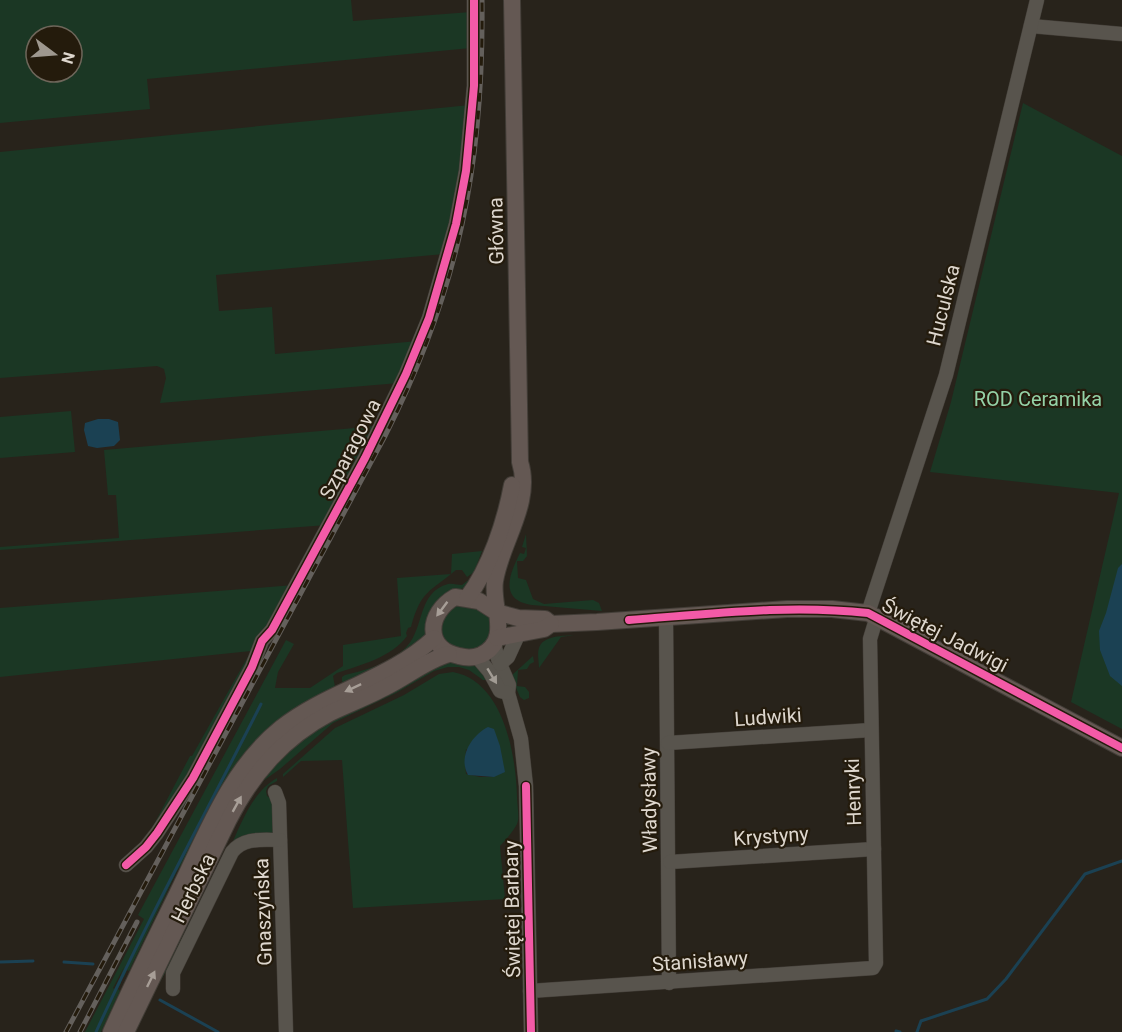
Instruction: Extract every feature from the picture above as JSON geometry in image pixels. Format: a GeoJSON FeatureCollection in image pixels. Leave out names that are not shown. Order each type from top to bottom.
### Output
{"type":"FeatureCollection","features":[{"type":"Feature","properties":{"kind":"main road","name":"Główna"},"geometry":{"type":"LineString","coordinates":[[496,612],[494,583],[518,509],[523,473],[520,462],[512,0]]}},
{"type":"Feature","properties":{"kind":"main road","name":"Główna"},"geometry":{"type":"LineString","coordinates":[[467,598],[479,581],[500,530],[514,473],[520,462]]}},
{"type":"Feature","properties":{"kind":"main road"},"geometry":{"type":"LineString","coordinates":[[126,1032],[235,807],[262,766],[308,726],[388,686],[439,656],[449,654],[477,657],[486,652],[496,641],[499,630],[496,612],[479,601],[467,598],[455,597],[444,605],[438,611],[433,624],[434,638],[449,654]]}},
{"type":"Feature","properties":{"kind":"main road","name":"Świętej Jadwigi"},"geometry":{"type":"LineString","coordinates":[[496,641],[519,633],[544,629],[551,624],[787,609],[832,609],[872,614],[1122,748]]}},
{"type":"Feature","properties":{"kind":"main road","name":"Świętej Jadwigi"},"geometry":{"type":"LineString","coordinates":[[496,612],[518,618],[544,619],[551,624]]}},
{"type":"Feature","properties":{"kind":"main road"},"geometry":{"type":"LineString","coordinates":[[111,1032],[219,808],[249,760],[270,738],[291,721],[319,704],[382,673],[419,651],[434,638]]}},
{"type":"Feature","properties":{"kind":"street","name":"Szparagowa"},"geometry":{"type":"LineString","coordinates":[[126,865],[146,847],[157,833],[198,769],[252,667],[262,641],[272,630],[365,458],[406,374],[429,318],[456,224],[465,180],[474,86],[474,0]]}},
{"type":"Feature","properties":{"kind":"street","name":"Huculska"},"geometry":{"type":"LineString","coordinates":[[872,614],[946,375],[1037,0]]}},
{"type":"Feature","properties":{"kind":"street"},"geometry":{"type":"LineString","coordinates":[[1031,26],[1122,34]]}},
{"type":"Feature","properties":{"kind":"street","name":"Henryki"},"geometry":{"type":"LineString","coordinates":[[872,614],[871,730],[876,963],[873,968]]}},
{"type":"Feature","properties":{"kind":"street","name":"Władysławy"},"geometry":{"type":"LineString","coordinates":[[666,618],[669,983]]}},
{"type":"Feature","properties":{"kind":"street"},"geometry":{"type":"LineString","coordinates":[[500,664],[508,657],[519,633]]}},
{"type":"Feature","properties":{"kind":"street","name":"Świętej Barbary"},"geometry":{"type":"LineString","coordinates":[[496,641],[500,664],[509,685],[508,693],[521,739],[526,786],[531,1032]]}},
{"type":"Feature","properties":{"kind":"street","name":"Świętej Barbary"},"geometry":{"type":"LineString","coordinates":[[477,657],[489,670],[500,691],[508,693]]}},
{"type":"Feature","properties":{"kind":"street","name":"Ludwiki"},"geometry":{"type":"LineString","coordinates":[[668,743],[871,730]]}},
{"type":"Feature","properties":{"kind":"street","name":"Gnaszyńska"},"geometry":{"type":"LineString","coordinates":[[275,792],[279,803],[286,1032]]}},
{"type":"Feature","properties":{"kind":"street","name":"Herbska"},"geometry":{"type":"LineString","coordinates":[[173,989],[173,973],[232,852],[240,844],[249,841],[280,840]]}},
{"type":"Feature","properties":{"kind":"street","name":"Krystyny"},"geometry":{"type":"LineString","coordinates":[[669,862],[874,849]]}},
{"type":"Feature","properties":{"kind":"street","name":"Stanisławy"},"geometry":{"type":"LineString","coordinates":[[530,991],[873,968]]}},
{"type":"Feature","properties":{"kind":"green space"},"geometry":{"type":"Polygon","coordinates":[[[0,0],[351,0],[353,21],[471,12],[471,48],[147,79],[150,109],[0,123],[0,0]]]}},
{"type":"Feature","properties":{"kind":"green space","name":"ROD Ceramika"},"geometry":{"type":"Polygon","coordinates":[[[1023,103],[1122,156],[1122,729],[1071,702],[1119,493],[930,472],[951,402],[1023,103]]]}},
{"type":"Feature","properties":{"kind":"green space"},"geometry":{"type":"Polygon","coordinates":[[[470,105],[468,133],[444,254],[216,275],[219,311],[272,307],[275,354],[418,341],[399,383],[160,403],[166,378],[164,369],[157,366],[0,378],[0,152],[470,105]]]}},
{"type":"Feature","properties":{"kind":"green space"},"geometry":{"type":"Polygon","coordinates":[[[71,411],[75,452],[0,458],[0,417],[71,411]]]}},
{"type":"Feature","properties":{"kind":"green space"},"geometry":{"type":"Polygon","coordinates":[[[378,426],[327,525],[0,550],[0,547],[119,538],[116,495],[108,495],[104,450],[378,426]]]}},
{"type":"Feature","properties":{"kind":"green space"},"geometry":{"type":"Polygon","coordinates":[[[526,534],[527,556],[523,561],[517,561],[518,578],[526,580],[533,599],[544,604],[593,600],[599,603],[602,611],[532,605],[515,598],[511,592],[510,578],[520,553],[524,554],[526,548],[522,547],[526,534]]]}},
{"type":"Feature","properties":{"kind":"green space"},"geometry":{"type":"Polygon","coordinates":[[[482,551],[474,572],[467,577],[462,570],[456,570],[428,593],[419,606],[411,627],[408,628],[407,636],[393,650],[333,676],[335,687],[333,692],[196,843],[177,871],[129,971],[127,970],[124,977],[120,977],[124,967],[113,988],[119,979],[121,983],[118,989],[120,991],[101,1032],[85,1032],[144,919],[138,915],[286,640],[294,644],[278,672],[275,688],[310,688],[343,666],[343,645],[401,636],[397,578],[451,574],[452,554],[482,551]]]}},
{"type":"Feature","properties":{"kind":"green space"},"geometry":{"type":"Polygon","coordinates":[[[477,573],[466,587],[452,592],[423,639],[381,668],[343,683],[342,677],[345,675],[379,665],[395,657],[408,645],[417,629],[426,602],[438,588],[448,584],[462,585],[477,573]]]}},
{"type":"Feature","properties":{"kind":"green space"},"geometry":{"type":"Polygon","coordinates":[[[294,585],[198,760],[142,847],[190,756],[251,651],[0,677],[0,608],[294,585]]]}},
{"type":"Feature","properties":{"kind":"green space"},"geometry":{"type":"Polygon","coordinates":[[[464,602],[488,615],[490,621],[491,630],[488,639],[479,648],[468,650],[444,643],[439,630],[447,610],[464,602]]]}},
{"type":"Feature","properties":{"kind":"green space"},"geometry":{"type":"Polygon","coordinates":[[[575,635],[561,637],[539,668],[538,652],[541,644],[549,638],[575,635]]]}},
{"type":"Feature","properties":{"kind":"green space"},"geometry":{"type":"Polygon","coordinates":[[[533,656],[534,662],[527,669],[518,670],[517,686],[525,687],[529,692],[529,698],[524,700],[520,697],[511,676],[533,656]]]}},
{"type":"Feature","properties":{"kind":"green space"},"geometry":{"type":"Polygon","coordinates":[[[447,661],[475,666],[480,669],[487,680],[459,667],[434,671],[396,693],[333,723],[280,769],[260,783],[239,815],[165,973],[149,1001],[246,796],[303,736],[447,661]]]}},
{"type":"Feature","properties":{"kind":"green space"},"geometry":{"type":"Polygon","coordinates":[[[453,672],[470,678],[484,689],[495,704],[509,741],[514,761],[518,818],[517,824],[500,846],[505,899],[353,908],[342,760],[301,761],[283,777],[283,774],[335,728],[404,695],[439,674],[453,672]],[[466,749],[466,774],[494,777],[466,749]]]}},
{"type":"Feature","properties":{"kind":"green space"},"geometry":{"type":"Polygon","coordinates":[[[277,778],[277,781],[268,786],[266,791],[267,796],[273,800],[274,834],[229,850],[254,800],[268,784],[277,778]]]}},
{"type":"Feature","properties":{"kind":"water"},"geometry":{"type":"Polygon","coordinates":[[[98,419],[118,422],[120,440],[114,446],[97,448],[88,446],[84,430],[85,423],[98,419]]]}},
{"type":"Feature","properties":{"kind":"water"},"geometry":{"type":"Polygon","coordinates":[[[1122,564],[1122,686],[1110,676],[1100,650],[1099,631],[1118,568],[1122,564]]]}},
{"type":"Feature","properties":{"kind":"water"},"geometry":{"type":"Polygon","coordinates":[[[488,727],[494,729],[505,772],[494,777],[468,775],[465,768],[465,754],[476,736],[488,727]]]}},
{"type":"Feature","properties":{"kind":"waterway"},"geometry":{"type":"LineString","coordinates":[[96,1032],[156,908],[261,704]]}},
{"type":"Feature","properties":{"kind":"waterway"},"geometry":{"type":"LineString","coordinates":[[917,1032],[921,1021],[987,999],[1006,979],[1085,874],[1122,861]]}},
{"type":"Feature","properties":{"kind":"waterway"},"geometry":{"type":"LineString","coordinates":[[0,962],[33,961]]}},
{"type":"Feature","properties":{"kind":"waterway"},"geometry":{"type":"LineString","coordinates":[[64,962],[93,964]]}},
{"type":"Feature","properties":{"kind":"waterway"},"geometry":{"type":"LineString","coordinates":[[160,1000],[218,1032]]}},
{"type":"Feature","properties":{"kind":"waterway"},"geometry":{"type":"LineString","coordinates":[[896,1031],[900,1032]]}},
{"type":"Feature","properties":{"kind":"railway"},"geometry":{"type":"LineString","coordinates":[[66,1032],[385,436],[432,329],[449,277],[472,171],[478,116],[482,0]]}},
{"type":"Feature","properties":{"kind":"railway"},"geometry":{"type":"LineString","coordinates":[[80,1032],[137,922]]}},
{"type":"Feature","properties":{"kind":"cycle path"},"geometry":{"type":"LineString","coordinates":[[126,865],[146,847],[157,833],[193,778],[252,667],[262,641],[272,630],[365,458],[406,374],[429,318],[456,224],[466,171],[474,86],[474,0]]}},
{"type":"Feature","properties":{"kind":"cycle path"},"geometry":{"type":"LineString","coordinates":[[629,620],[809,609],[868,613],[1122,748]]}},
{"type":"Feature","properties":{"kind":"cycle path"},"geometry":{"type":"LineString","coordinates":[[526,786],[531,1032]]}}]}
